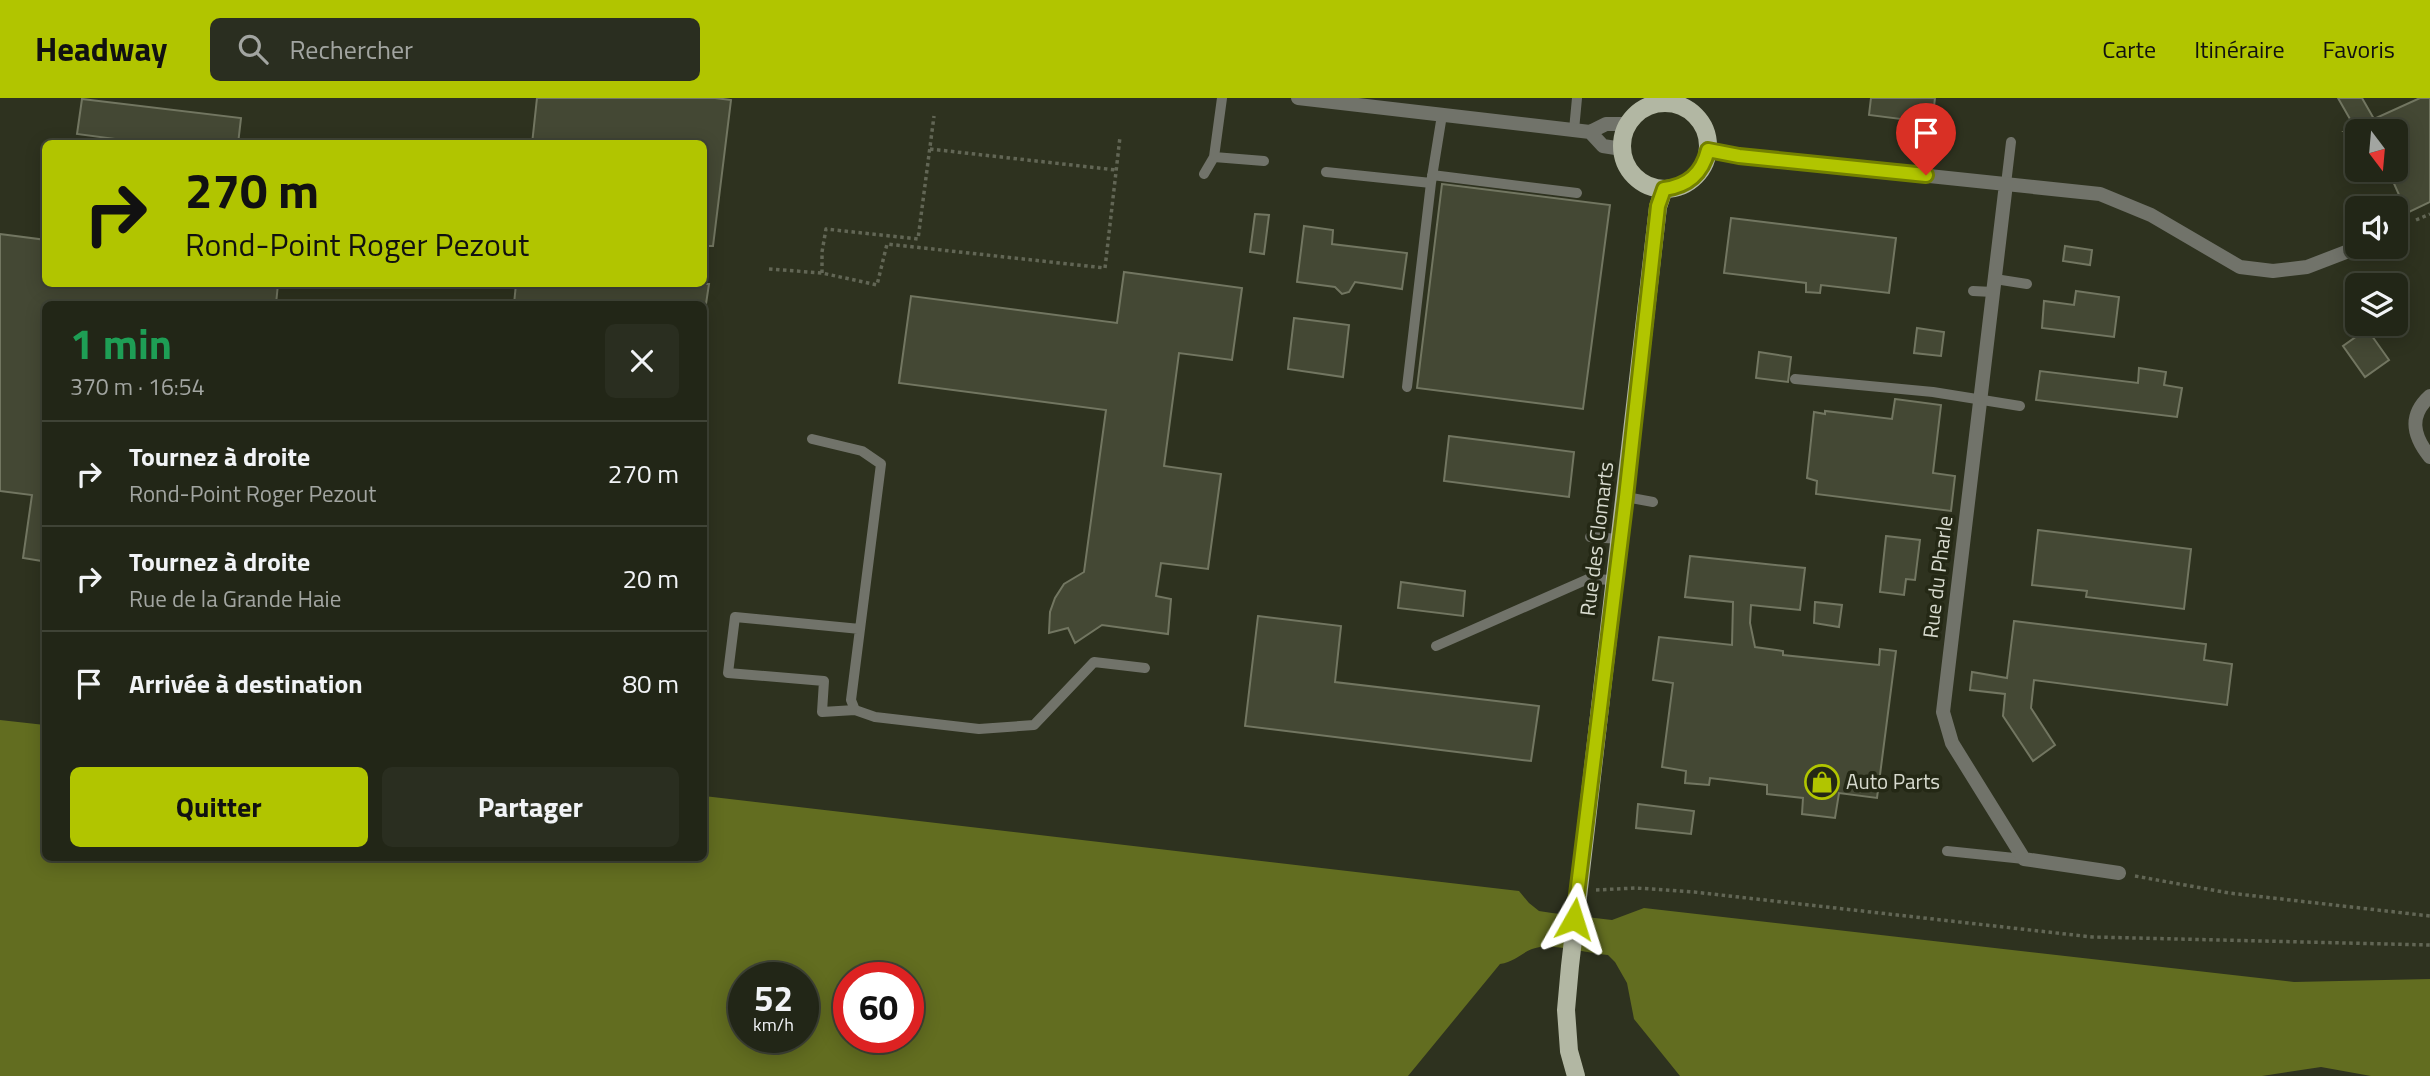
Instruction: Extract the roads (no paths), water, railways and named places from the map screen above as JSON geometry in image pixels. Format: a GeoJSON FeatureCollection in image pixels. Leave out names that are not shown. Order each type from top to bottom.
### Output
{"type":"FeatureCollection","features":[{"type":"Feature","properties":{"kind":"main road"},"geometry":{"type":"LineString","coordinates":[[1674,101],[1686,108],[1703,126],[1708,150],[1705,163],[1689,182],[1664,189],[1651,187],[1640,181],[1625,161],[1622,149],[1624,136],[1637,114],[1648,107],[1674,101]]}},
{"type":"Feature","properties":{"kind":"main road","name":"Rue des Clomarts"},"geometry":{"type":"LineString","coordinates":[[1576,1076],[1569,1051],[1566,1010],[1576,896],[1626,497],[1658,206],[1664,189]]}},
{"type":"Feature","properties":{"kind":"street"},"geometry":{"type":"LineString","coordinates":[[1298,98],[1590,132],[1606,124],[1629,124]]}},
{"type":"Feature","properties":{"kind":"street"},"geometry":{"type":"LineString","coordinates":[[1590,132],[1603,146],[1622,149]]}},
{"type":"Feature","properties":{"kind":"street"},"geometry":{"type":"LineString","coordinates":[[1708,150],[1739,156],[2099,194],[2151,215],[2240,267],[2273,271],[2307,267],[2345,252]]}},
{"type":"Feature","properties":{"kind":"street","name":"Rue du Pharle"},"geometry":{"type":"LineString","coordinates":[[2006,184],[1943,712],[1952,743],[2024,859]]}},
{"type":"Feature","properties":{"kind":"street"},"geometry":{"type":"LineString","coordinates":[[2430,396],[2419,407],[2415,425],[2417,442],[2430,457]]}},
{"type":"Feature","properties":{"kind":"street"},"geometry":{"type":"LineString","coordinates":[[2024,859],[2119,873]]}},
{"type":"Feature","properties":{"kind":"lane"},"geometry":{"type":"LineString","coordinates":[[1204,174],[1214,157],[1222,98]]}},
{"type":"Feature","properties":{"kind":"lane"},"geometry":{"type":"LineString","coordinates":[[1574,130],[1577,98]]}},
{"type":"Feature","properties":{"kind":"lane"},"geometry":{"type":"LineString","coordinates":[[1407,387],[1441,114]]}},
{"type":"Feature","properties":{"kind":"lane"},"geometry":{"type":"LineString","coordinates":[[2006,184],[2011,142]]}},
{"type":"Feature","properties":{"kind":"lane"},"geometry":{"type":"LineString","coordinates":[[1214,157],[1264,161]]}},
{"type":"Feature","properties":{"kind":"lane"},"geometry":{"type":"LineString","coordinates":[[1326,172],[1577,193]]}},
{"type":"Feature","properties":{"kind":"lane"},"geometry":{"type":"LineString","coordinates":[[1973,290],[1994,285],[2027,284]]}},
{"type":"Feature","properties":{"kind":"lane"},"geometry":{"type":"LineString","coordinates":[[1795,379],[1933,392],[2020,406]]}},
{"type":"Feature","properties":{"kind":"lane"},"geometry":{"type":"LineString","coordinates":[[812,439],[862,451],[881,464],[851,700],[855,710]]}},
{"type":"Feature","properties":{"kind":"lane"},"geometry":{"type":"LineString","coordinates":[[1626,497],[1653,502]]}},
{"type":"Feature","properties":{"kind":"lane"},"geometry":{"type":"LineString","coordinates":[[1590,537],[1620,539]]}},
{"type":"Feature","properties":{"kind":"lane"},"geometry":{"type":"LineString","coordinates":[[1436,646],[1588,579],[1615,580]]}},
{"type":"Feature","properties":{"kind":"lane"},"geometry":{"type":"LineString","coordinates":[[860,629],[735,617],[728,673],[824,681],[822,712],[855,710],[875,717],[979,729],[1034,724],[1094,662],[1145,668]]}},
{"type":"Feature","properties":{"kind":"lane"},"geometry":{"type":"LineString","coordinates":[[1947,851],[2024,859]]}},
{"type":"Feature","properties":{"kind":"place","name":"Auto Parts"},"geometry":{"type":"Point","coordinates":[1822,782]}}]}
